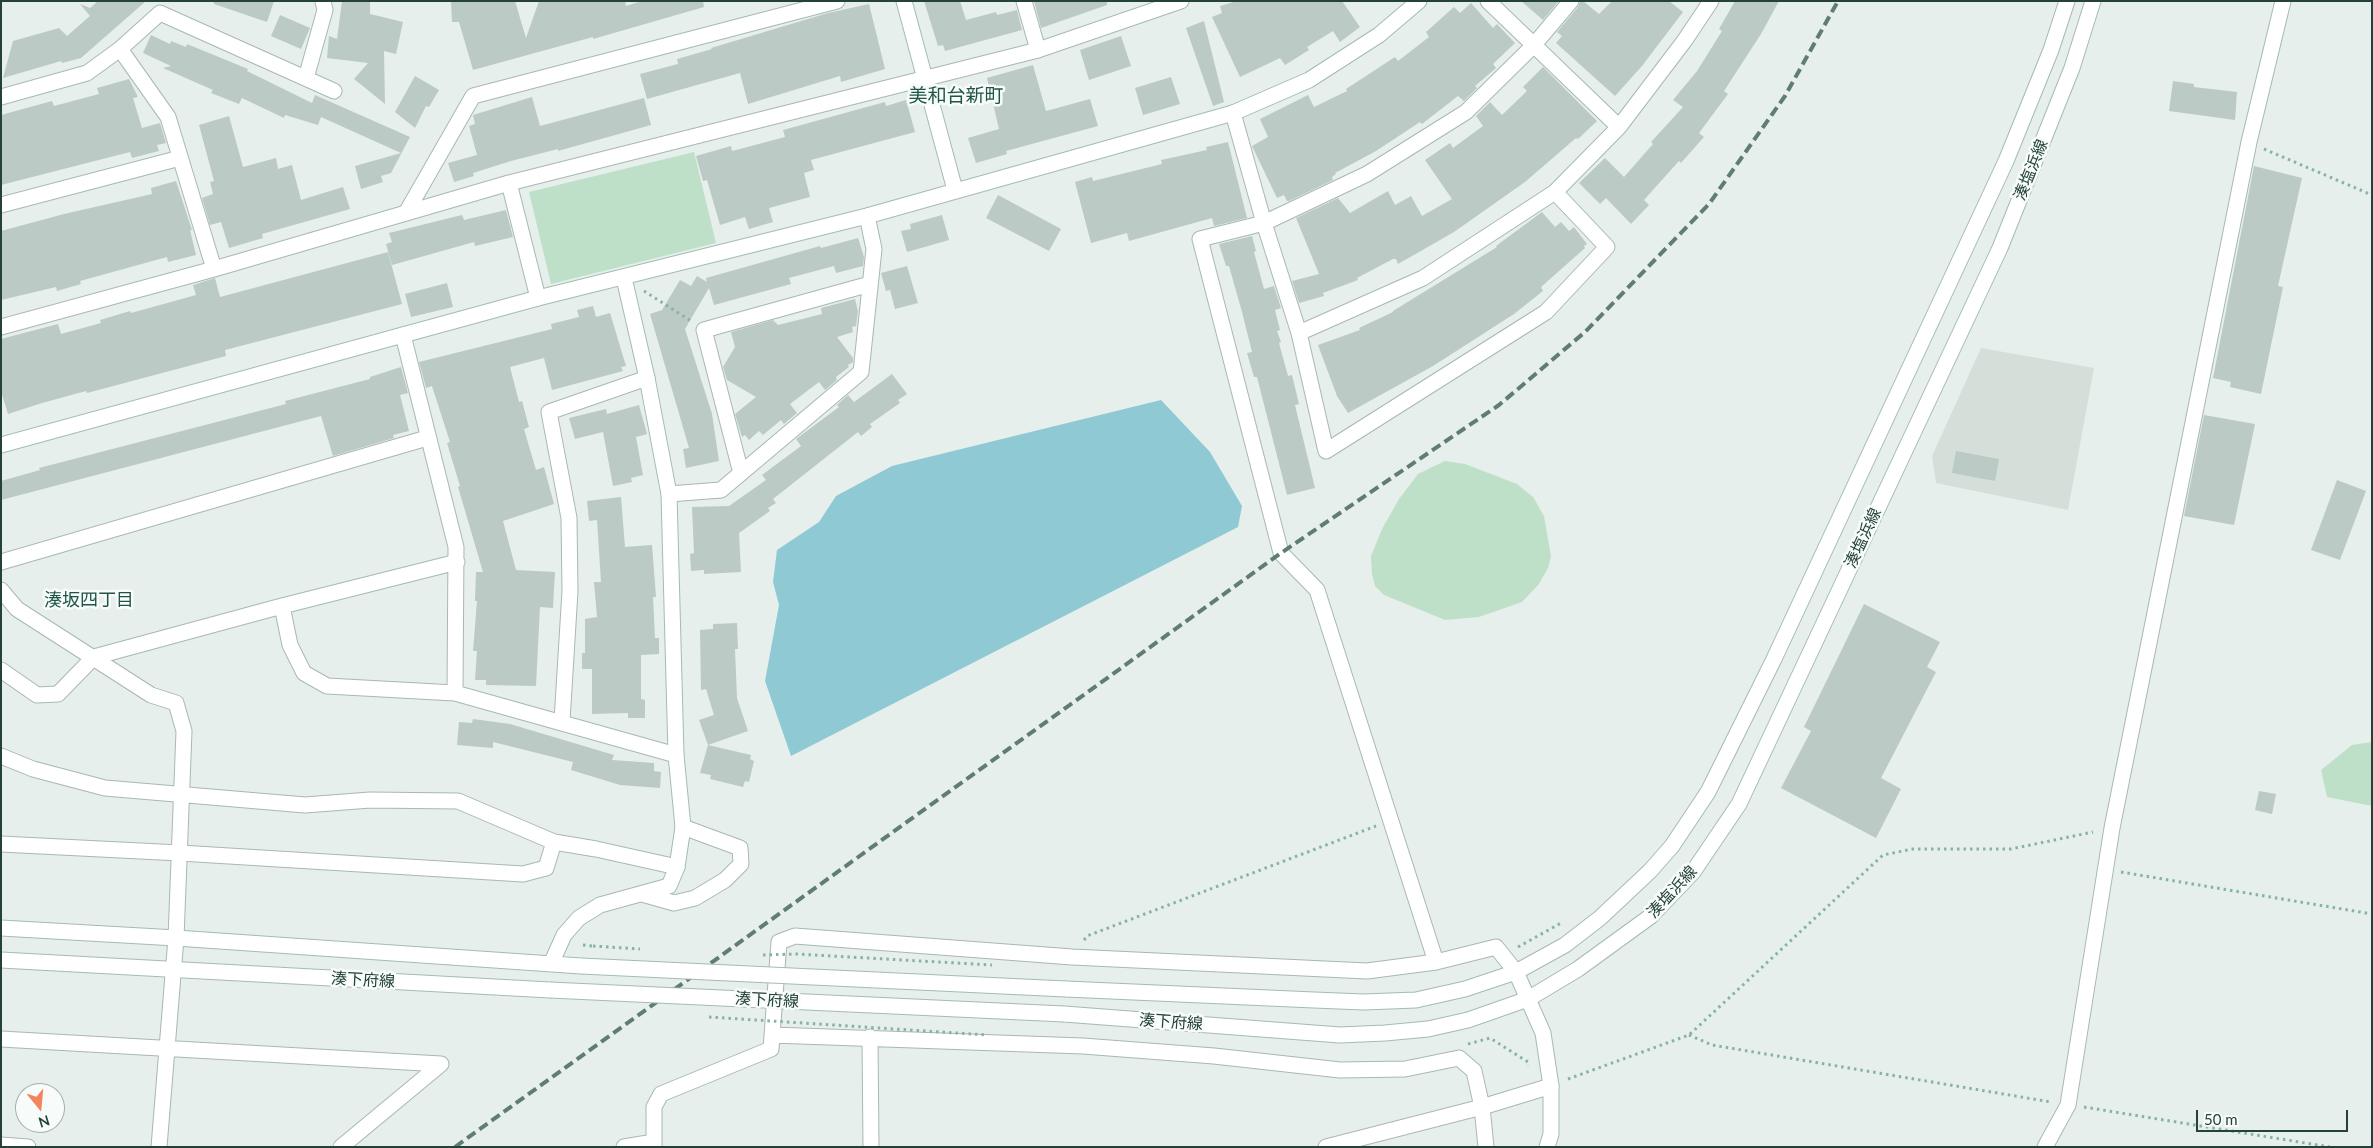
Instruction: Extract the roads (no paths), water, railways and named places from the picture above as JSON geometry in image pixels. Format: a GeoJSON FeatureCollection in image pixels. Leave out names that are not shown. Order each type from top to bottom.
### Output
{"type":"FeatureCollection","features":[{"type":"Feature","properties":{"kind":"street"},"geometry":{"type":"LineString","coordinates":[[306,78],[325,10],[323,1]]}},
{"type":"Feature","properties":{"kind":"street"},"geometry":{"type":"LineString","coordinates":[[406,213],[473,96],[837,1]]}},
{"type":"Feature","properties":{"kind":"street"},"geometry":{"type":"LineString","coordinates":[[904,1],[955,190]]}},
{"type":"Feature","properties":{"kind":"street"},"geometry":{"type":"LineString","coordinates":[[1024,1],[1038,50]]}},
{"type":"Feature","properties":{"kind":"street"},"geometry":{"type":"LineString","coordinates":[[1,327],[214,269],[509,183],[1038,50],[1181,1]]}},
{"type":"Feature","properties":{"kind":"street"},"geometry":{"type":"LineString","coordinates":[[1,446],[538,298],[867,216],[1233,113],[1309,80],[1379,35],[1419,1]]}},
{"type":"Feature","properties":{"kind":"street"},"geometry":{"type":"LineString","coordinates":[[1488,1],[1619,127]]}},
{"type":"Feature","properties":{"kind":"street"},"geometry":{"type":"LineString","coordinates":[[1436,962],[1317,590],[1281,553],[1200,238],[1264,223],[1367,174],[1466,112],[1533,46],[1571,1]]}},
{"type":"Feature","properties":{"kind":"street"},"geometry":{"type":"LineString","coordinates":[[1299,333],[1423,278],[1555,192],[1619,127],[1685,40],[1711,1]]}},
{"type":"Feature","properties":{"kind":"street","name":"湊塩浜線"},"geometry":{"type":"LineString","coordinates":[[1516,972],[1566,945],[1600,918],[1650,871],[1672,846],[1708,792],[1774,659],[2006,161],[2051,50],[2067,1]]}},
{"type":"Feature","properties":{"kind":"street","name":"湊塩浜線"},"geometry":{"type":"LineString","coordinates":[[1528,999],[1578,969],[1651,916],[1693,872],[1739,804],[2000,248],[2072,68],[2093,1]]}},
{"type":"Feature","properties":{"kind":"street"},"geometry":{"type":"LineString","coordinates":[[2045,1147],[2068,1105],[2112,828],[2249,142],[2283,1]]}},
{"type":"Feature","properties":{"kind":"street"},"geometry":{"type":"LineString","coordinates":[[1,97],[87,73],[120,49],[160,13],[334,91]]}},
{"type":"Feature","properties":{"kind":"street"},"geometry":{"type":"LineString","coordinates":[[120,49],[168,117],[214,269]]}},
{"type":"Feature","properties":{"kind":"street"},"geometry":{"type":"LineString","coordinates":[[1233,113],[1264,223],[1299,333],[1326,451],[1546,312],[1607,247],[1555,192]]}},
{"type":"Feature","properties":{"kind":"street"},"geometry":{"type":"LineString","coordinates":[[1,205],[180,158]]}},
{"type":"Feature","properties":{"kind":"street"},"geometry":{"type":"LineString","coordinates":[[509,183],[538,298]]}},
{"type":"Feature","properties":{"kind":"street"},"geometry":{"type":"LineString","coordinates":[[669,494],[720,490],[861,372],[874,250],[867,216]]}},
{"type":"Feature","properties":{"kind":"street"},"geometry":{"type":"LineString","coordinates":[[551,964],[564,935],[579,918],[600,905],[669,886],[676,867],[683,827],[676,755],[669,494],[647,378],[624,278]]}},
{"type":"Feature","properties":{"kind":"street"},"geometry":{"type":"LineString","coordinates":[[741,472],[704,330],[870,284]]}},
{"type":"Feature","properties":{"kind":"street"},"geometry":{"type":"LineString","coordinates":[[403,335],[427,438],[456,547],[458,562],[455,693]]}},
{"type":"Feature","properties":{"kind":"street"},"geometry":{"type":"LineString","coordinates":[[562,721],[570,591],[569,518],[549,412],[647,378]]}},
{"type":"Feature","properties":{"kind":"street"},"geometry":{"type":"LineString","coordinates":[[1,562],[427,438]]}},
{"type":"Feature","properties":{"kind":"street"},"geometry":{"type":"LineString","coordinates":[[1,670],[37,695],[58,694],[94,657],[282,606],[458,562]]}},
{"type":"Feature","properties":{"kind":"street"},"geometry":{"type":"LineString","coordinates":[[1,590],[17,609],[151,695],[176,703],[184,731],[176,938],[159,1147]]}},
{"type":"Feature","properties":{"kind":"street"},"geometry":{"type":"LineString","coordinates":[[282,606],[290,645],[304,673],[327,686],[455,693],[562,721],[676,755]]}},
{"type":"Feature","properties":{"kind":"street"},"geometry":{"type":"LineString","coordinates":[[1,756],[32,769],[105,788],[182,793],[305,805],[370,800],[458,801],[554,842],[596,849],[676,867]]}},
{"type":"Feature","properties":{"kind":"street"},"geometry":{"type":"LineString","coordinates":[[642,894],[674,903],[695,898],[725,880],[741,864],[740,848],[683,827]]}},
{"type":"Feature","properties":{"kind":"street"},"geometry":{"type":"LineString","coordinates":[[1,844],[180,852],[522,874],[546,868],[554,842]]}},
{"type":"Feature","properties":{"kind":"street","name":"湊下府線"},"geometry":{"type":"LineString","coordinates":[[1,928],[581,966],[1314,1000],[1416,1000],[1465,989],[1516,972]]}},
{"type":"Feature","properties":{"kind":"street"},"geometry":{"type":"LineString","coordinates":[[624,1147],[654,1144],[654,1108],[661,1094],[771,1049],[779,942],[795,936],[1072,957],[1366,972],[1436,962],[1496,947],[1516,972],[1543,1033],[1551,1086],[1551,1134],[1547,1147]]}},
{"type":"Feature","properties":{"kind":"street","name":"湊下府線"},"geometry":{"type":"LineString","coordinates":[[1,960],[172,971],[1064,1014],[1340,1035],[1386,1034],[1428,1029],[1468,1020],[1528,999]]}},
{"type":"Feature","properties":{"kind":"street"},"geometry":{"type":"LineString","coordinates":[[772,1035],[870,1037],[1092,1047],[1214,1056],[1340,1070],[1405,1069],[1459,1058],[1474,1071],[1482,1108],[1486,1147]]}},
{"type":"Feature","properties":{"kind":"street"},"geometry":{"type":"LineString","coordinates":[[870,1037],[871,1147]]}},
{"type":"Feature","properties":{"kind":"street"},"geometry":{"type":"LineString","coordinates":[[1,1039],[441,1064],[341,1147]]}},
{"type":"Feature","properties":{"kind":"street"},"geometry":{"type":"LineString","coordinates":[[1326,1147],[1482,1108],[1551,1086]]}},
{"type":"Feature","properties":{"kind":"street"},"geometry":{"type":"LineString","coordinates":[[1,1145],[28,1147]]}},
{"type":"Feature","properties":{"kind":"water"},"geometry":{"type":"Polygon","coordinates":[[[1161,400],[1210,452],[1242,506],[1238,527],[791,756],[765,681],[779,605],[773,582],[777,550],[819,522],[836,496],[892,466],[1161,400]]]}},
{"type":"Feature","properties":{"kind":"railway"},"geometry":{"type":"LineString","coordinates":[[455,1147],[1281,553],[1499,405],[1585,332],[1709,204],[1785,96],[1838,1]]}},
{"type":"Feature","properties":{"kind":"district","name":"美和台新町"},"geometry":{"type":"Point","coordinates":[956,96]}},
{"type":"Feature","properties":{"kind":"district","name":"湊坂四丁目"},"geometry":{"type":"Point","coordinates":[89,600]}}]}
